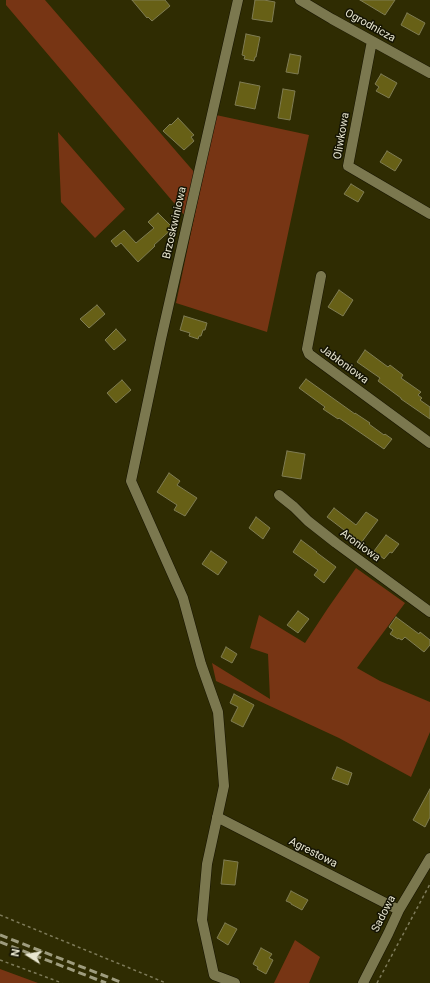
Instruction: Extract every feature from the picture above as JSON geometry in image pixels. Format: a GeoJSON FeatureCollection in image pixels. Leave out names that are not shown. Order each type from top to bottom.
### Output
{"type":"FeatureCollection","features":[{"type":"Feature","properties":{"kind":"street","name":"Brzoskwiniowa"},"geometry":{"type":"LineString","coordinates":[[235,983],[214,975],[202,920],[207,864],[224,786],[218,712],[201,664],[184,598],[131,480],[238,0]]}},
{"type":"Feature","properties":{"kind":"street","name":"Ogrodnicza"},"geometry":{"type":"LineString","coordinates":[[300,0],[430,73]]}},
{"type":"Feature","properties":{"kind":"street","name":"Oliwkowa"},"geometry":{"type":"LineString","coordinates":[[372,41],[348,166],[430,214]]}},
{"type":"Feature","properties":{"kind":"street","name":"Jabłoniowa"},"geometry":{"type":"LineString","coordinates":[[321,276],[307,349],[309,354],[430,443]]}},
{"type":"Feature","properties":{"kind":"street","name":"Aroniowa"},"geometry":{"type":"LineString","coordinates":[[279,495],[308,521],[336,543],[430,612]]}},
{"type":"Feature","properties":{"kind":"street","name":"Agrestowa"},"geometry":{"type":"LineString","coordinates":[[217,817],[398,910]]}},
{"type":"Feature","properties":{"kind":"street","name":"Sadowa"},"geometry":{"type":"LineString","coordinates":[[363,983],[388,934],[398,910],[430,858]]}},
{"type":"Feature","properties":{"kind":"path"},"geometry":{"type":"LineString","coordinates":[[377,983],[430,884]]}},
{"type":"Feature","properties":{"kind":"path"},"geometry":{"type":"LineString","coordinates":[[0,915],[166,983]]}},
{"type":"Feature","properties":{"kind":"path"},"geometry":{"type":"LineString","coordinates":[[0,960],[62,983]]}},
{"type":"Feature","properties":{"kind":"shaded area"},"geometry":{"type":"Polygon","coordinates":[[[6,0],[45,0],[195,173],[185,216],[6,5],[6,0]]]}},
{"type":"Feature","properties":{"kind":"shaded area"},"geometry":{"type":"Polygon","coordinates":[[[216,115],[309,135],[267,332],[176,303],[216,115]]]}},
{"type":"Feature","properties":{"kind":"shaded area"},"geometry":{"type":"Polygon","coordinates":[[[58,132],[125,209],[95,238],[61,202],[58,132]]]}},
{"type":"Feature","properties":{"kind":"shaded area"},"geometry":{"type":"Polygon","coordinates":[[[356,568],[405,603],[357,668],[380,681],[430,702],[430,732],[411,777],[339,738],[216,681],[212,663],[270,699],[268,654],[250,648],[259,615],[305,643],[356,568]]]}},
{"type":"Feature","properties":{"kind":"shaded area"},"geometry":{"type":"Polygon","coordinates":[[[295,940],[320,957],[309,983],[274,983],[295,940]]]}},
{"type":"Feature","properties":{"kind":"shaded area"},"geometry":{"type":"Polygon","coordinates":[[[0,969],[38,983],[0,983],[0,969]]]}},
{"type":"Feature","properties":{"kind":"building"},"geometry":{"type":"Polygon","coordinates":[[[132,0],[165,0],[170,6],[152,21],[148,17],[147,18],[132,0]]]}},
{"type":"Feature","properties":{"kind":"building"},"geometry":{"type":"Polygon","coordinates":[[[255,0],[275,2],[272,22],[252,19],[255,0]]]}},
{"type":"Feature","properties":{"kind":"building"},"geometry":{"type":"Polygon","coordinates":[[[360,0],[395,0],[385,15],[360,0]]]}},
{"type":"Feature","properties":{"kind":"building"},"geometry":{"type":"Polygon","coordinates":[[[407,13],[425,23],[419,35],[401,25],[407,13]]]}},
{"type":"Feature","properties":{"kind":"building"},"geometry":{"type":"Polygon","coordinates":[[[246,34],[260,37],[254,61],[244,59],[245,56],[242,55],[246,34]]]}},
{"type":"Feature","properties":{"kind":"building"},"geometry":{"type":"Polygon","coordinates":[[[290,54],[301,56],[298,74],[286,72],[290,54]]]}},
{"type":"Feature","properties":{"kind":"building"},"geometry":{"type":"Polygon","coordinates":[[[381,74],[397,83],[389,98],[376,91],[379,87],[375,84],[381,74]]]}},
{"type":"Feature","properties":{"kind":"building"},"geometry":{"type":"Polygon","coordinates":[[[240,82],[260,86],[255,109],[235,105],[240,82]]]}},
{"type":"Feature","properties":{"kind":"building"},"geometry":{"type":"Polygon","coordinates":[[[283,89],[295,91],[290,120],[278,118],[283,89]]]}},
{"type":"Feature","properties":{"kind":"building"},"geometry":{"type":"Polygon","coordinates":[[[178,118],[194,135],[191,137],[194,141],[184,150],[163,131],[178,118]]]}},
{"type":"Feature","properties":{"kind":"building"},"geometry":{"type":"Polygon","coordinates":[[[387,151],[402,160],[395,171],[380,162],[387,151]]]}},
{"type":"Feature","properties":{"kind":"building"},"geometry":{"type":"Polygon","coordinates":[[[351,184],[364,192],[358,202],[344,194],[351,184]]]}},
{"type":"Feature","properties":{"kind":"building"},"geometry":{"type":"Polygon","coordinates":[[[158,213],[173,228],[138,262],[121,243],[116,247],[111,241],[124,230],[136,243],[154,228],[148,222],[158,213]]]}},
{"type":"Feature","properties":{"kind":"building"},"geometry":{"type":"Polygon","coordinates":[[[339,290],[353,300],[343,316],[328,307],[339,290]]]}},
{"type":"Feature","properties":{"kind":"building"},"geometry":{"type":"Polygon","coordinates":[[[97,305],[105,314],[89,328],[80,319],[97,305]]]}},
{"type":"Feature","properties":{"kind":"building"},"geometry":{"type":"Polygon","coordinates":[[[184,316],[207,323],[205,330],[203,330],[198,339],[189,336],[190,333],[180,330],[184,316]]]}},
{"type":"Feature","properties":{"kind":"building"},"geometry":{"type":"Polygon","coordinates":[[[116,329],[126,340],[114,350],[105,340],[116,329]]]}},
{"type":"Feature","properties":{"kind":"building"},"geometry":{"type":"Polygon","coordinates":[[[365,350],[388,367],[390,365],[403,375],[401,378],[421,392],[418,395],[422,398],[420,400],[430,407],[430,419],[401,399],[378,381],[380,378],[357,362],[365,350]]]}},
{"type":"Feature","properties":{"kind":"building"},"geometry":{"type":"Polygon","coordinates":[[[306,379],[370,423],[369,424],[384,435],[385,434],[392,439],[384,449],[339,418],[338,419],[323,409],[325,407],[299,388],[306,379]]]}},
{"type":"Feature","properties":{"kind":"building"},"geometry":{"type":"Polygon","coordinates":[[[122,380],[131,390],[116,403],[107,393],[122,380]]]}},
{"type":"Feature","properties":{"kind":"building"},"geometry":{"type":"Polygon","coordinates":[[[287,451],[305,454],[301,479],[282,476],[287,451]]]}},
{"type":"Feature","properties":{"kind":"building"},"geometry":{"type":"Polygon","coordinates":[[[169,473],[180,481],[177,485],[197,498],[185,516],[174,510],[177,505],[157,492],[169,473]]]}},
{"type":"Feature","properties":{"kind":"building"},"geometry":{"type":"Polygon","coordinates":[[[334,508],[356,525],[366,512],[378,520],[361,543],[327,517],[334,508]]]}},
{"type":"Feature","properties":{"kind":"building"},"geometry":{"type":"Polygon","coordinates":[[[256,517],[270,528],[263,539],[249,528],[256,517]]]}},
{"type":"Feature","properties":{"kind":"building"},"geometry":{"type":"Polygon","coordinates":[[[386,535],[399,544],[392,553],[390,552],[384,559],[374,551],[386,535]]]}},
{"type":"Feature","properties":{"kind":"building"},"geometry":{"type":"Polygon","coordinates":[[[301,540],[336,567],[324,583],[314,575],[318,570],[293,552],[301,540]]]}},
{"type":"Feature","properties":{"kind":"building"},"geometry":{"type":"Polygon","coordinates":[[[211,551],[227,562],[218,575],[202,564],[211,551]]]}},
{"type":"Feature","properties":{"kind":"building"},"geometry":{"type":"Polygon","coordinates":[[[298,611],[309,619],[298,633],[287,625],[298,611]]]}},
{"type":"Feature","properties":{"kind":"building"},"geometry":{"type":"Polygon","coordinates":[[[396,617],[430,640],[430,645],[424,652],[405,637],[402,640],[390,634],[393,630],[389,627],[396,617]]]}},
{"type":"Feature","properties":{"kind":"building"},"geometry":{"type":"Polygon","coordinates":[[[226,647],[237,654],[232,663],[221,657],[226,647]]]}},
{"type":"Feature","properties":{"kind":"building"},"geometry":{"type":"Polygon","coordinates":[[[234,694],[254,705],[243,727],[231,721],[238,707],[230,703],[234,694]]]}},
{"type":"Feature","properties":{"kind":"building"},"geometry":{"type":"Polygon","coordinates":[[[337,767],[352,773],[348,785],[332,779],[337,767]]]}},
{"type":"Feature","properties":{"kind":"building"},"geometry":{"type":"Polygon","coordinates":[[[430,789],[430,817],[425,827],[413,820],[430,789]]]}},
{"type":"Feature","properties":{"kind":"building"},"geometry":{"type":"Polygon","coordinates":[[[224,860],[238,862],[235,885],[221,884],[224,860]]]}},
{"type":"Feature","properties":{"kind":"building"},"geometry":{"type":"Polygon","coordinates":[[[291,891],[308,900],[302,910],[286,901],[291,891]]]}},
{"type":"Feature","properties":{"kind":"building"},"geometry":{"type":"Polygon","coordinates":[[[225,923],[237,929],[228,945],[217,938],[225,923]]]}},
{"type":"Feature","properties":{"kind":"building"},"geometry":{"type":"Polygon","coordinates":[[[261,948],[272,954],[269,958],[273,960],[266,974],[257,969],[258,967],[253,964],[261,948]]]}},
{"type":"Feature","properties":{"kind":"railway"},"geometry":{"type":"LineString","coordinates":[[0,935],[123,983]]}},
{"type":"Feature","properties":{"kind":"railway"},"geometry":{"type":"LineString","coordinates":[[0,942],[106,983]]}}]}
